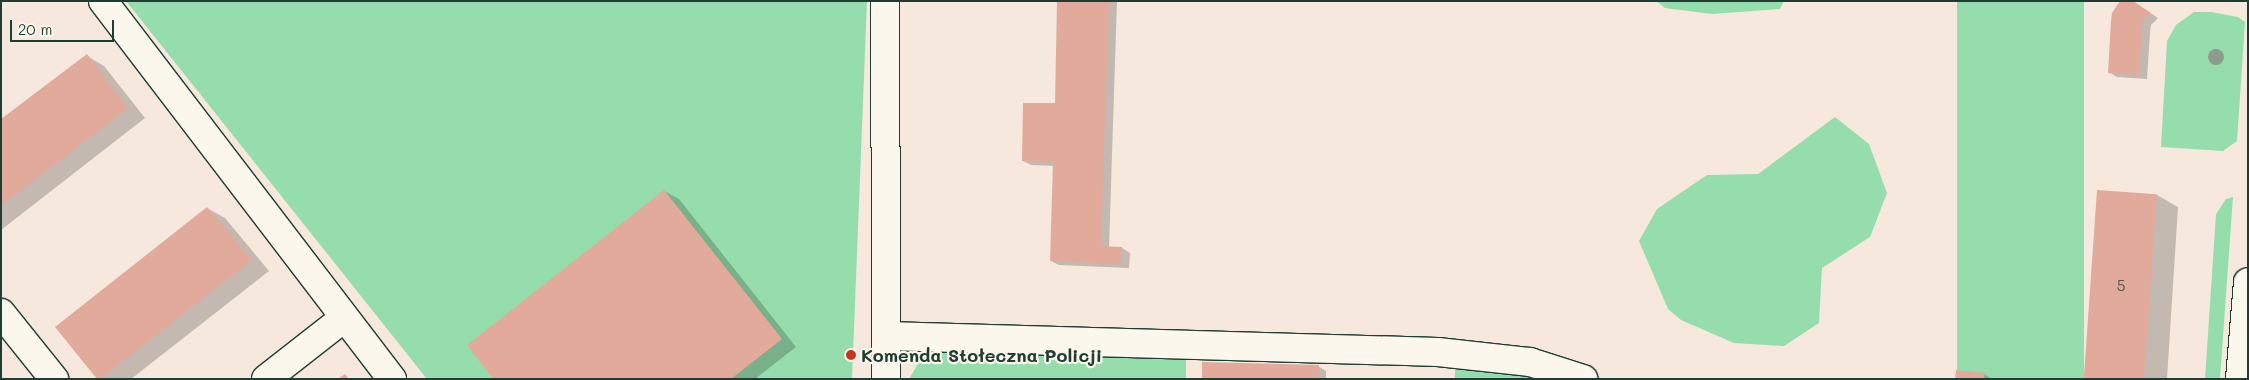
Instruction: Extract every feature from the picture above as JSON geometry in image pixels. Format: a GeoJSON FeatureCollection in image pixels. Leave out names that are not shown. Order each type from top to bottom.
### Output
{"type":"FeatureCollection","features":[{"type":"Feature","properties":{"kind":"street"},"geometry":{"type":"LineString","coordinates":[[103,1],[392,379]]}},
{"type":"Feature","properties":{"kind":"street"},"geometry":{"type":"LineString","coordinates":[[885,1],[886,379]]}},
{"type":"Feature","properties":{"kind":"street"},"geometry":{"type":"LineString","coordinates":[[2240,379],[2248,282]]}},
{"type":"Feature","properties":{"kind":"street"},"geometry":{"type":"LineString","coordinates":[[1,313],[54,379]]}},
{"type":"Feature","properties":{"kind":"street"},"geometry":{"type":"LineString","coordinates":[[266,379],[344,318]]}},
{"type":"Feature","properties":{"kind":"street"},"geometry":{"type":"LineString","coordinates":[[887,336],[1438,352],[1530,362],[1583,379]]}},
{"type":"Feature","properties":{"kind":"green space"},"geometry":{"type":"Polygon","coordinates":[[[126,1],[867,1],[852,379],[427,379],[126,1]]]}},
{"type":"Feature","properties":{"kind":"green space"},"geometry":{"type":"Polygon","coordinates":[[[1656,1],[1784,1],[1780,9],[1712,14],[1665,8],[1656,1]]]}},
{"type":"Feature","properties":{"kind":"green space"},"geometry":{"type":"Polygon","coordinates":[[[1957,1],[2084,1],[2084,379],[1957,379],[1957,1]]]}},
{"type":"Feature","properties":{"kind":"green space"},"geometry":{"type":"Polygon","coordinates":[[[2194,12],[2211,12],[2238,17],[2245,22],[2237,141],[2223,151],[2161,147],[2167,41],[2176,25],[2194,12]]]}},
{"type":"Feature","properties":{"kind":"green space"},"geometry":{"type":"Polygon","coordinates":[[[1835,117],[1869,144],[1887,193],[1870,237],[1822,268],[1819,323],[1784,346],[1734,343],[1681,320],[1668,309],[1639,241],[1657,209],[1707,175],[1758,174],[1835,117]]]}},
{"type":"Feature","properties":{"kind":"green space"},"geometry":{"type":"Polygon","coordinates":[[[2233,197],[2220,379],[2205,379],[2216,214],[2226,199],[2233,197]]]}},
{"type":"Feature","properties":{"kind":"green space"},"geometry":{"type":"Polygon","coordinates":[[[925,352],[1186,360],[1186,379],[909,379],[925,352]]]}},
{"type":"Feature","properties":{"kind":"green space"},"geometry":{"type":"Polygon","coordinates":[[[1465,363],[1547,379],[1455,379],[1455,370],[1465,363]]]}},
{"type":"Feature","properties":{"kind":"building"},"geometry":{"type":"Polygon","coordinates":[[[1057,1],[1109,1],[1101,246],[1122,247],[1121,264],[1050,261],[1053,162],[1022,161],[1023,103],[1055,103],[1057,1]]]}},
{"type":"Feature","properties":{"kind":"building"},"geometry":{"type":"Polygon","coordinates":[[[2120,1],[2133,1],[2151,13],[2143,20],[2139,75],[2108,73],[2112,13],[2120,1]]]}},
{"type":"Feature","properties":{"kind":"building"},"geometry":{"type":"Polygon","coordinates":[[[87,54],[128,108],[1,206],[1,119],[87,54]]]}},
{"type":"Feature","properties":{"kind":"building"},"geometry":{"type":"Polygon","coordinates":[[[664,190],[782,339],[731,379],[493,379],[467,345],[664,190]]]}},
{"type":"Feature","properties":{"kind":"building"},"geometry":{"type":"Polygon","coordinates":[[[2097,190],[2157,194],[2144,379],[2084,379],[2097,190]]]}},
{"type":"Feature","properties":{"kind":"building"},"geometry":{"type":"Polygon","coordinates":[[[207,207],[252,260],[100,379],[97,379],[55,327],[207,207]]]}},
{"type":"Feature","properties":{"kind":"building"},"geometry":{"type":"Polygon","coordinates":[[[1202,362],[1319,365],[1318,379],[1202,379],[1202,362]]]}},
{"type":"Feature","properties":{"kind":"building"},"geometry":{"type":"Polygon","coordinates":[[[1956,370],[1985,373],[1984,379],[1955,379],[1956,370]]]}},
{"type":"Feature","properties":{"kind":"building"},"geometry":{"type":"Polygon","coordinates":[[[345,374],[349,379],[338,379],[345,374]]]}},
{"type":"Feature","properties":{"kind":"place","name":"Komenda Stołeczna Policji"},"geometry":{"type":"Point","coordinates":[851,355]}}]}
